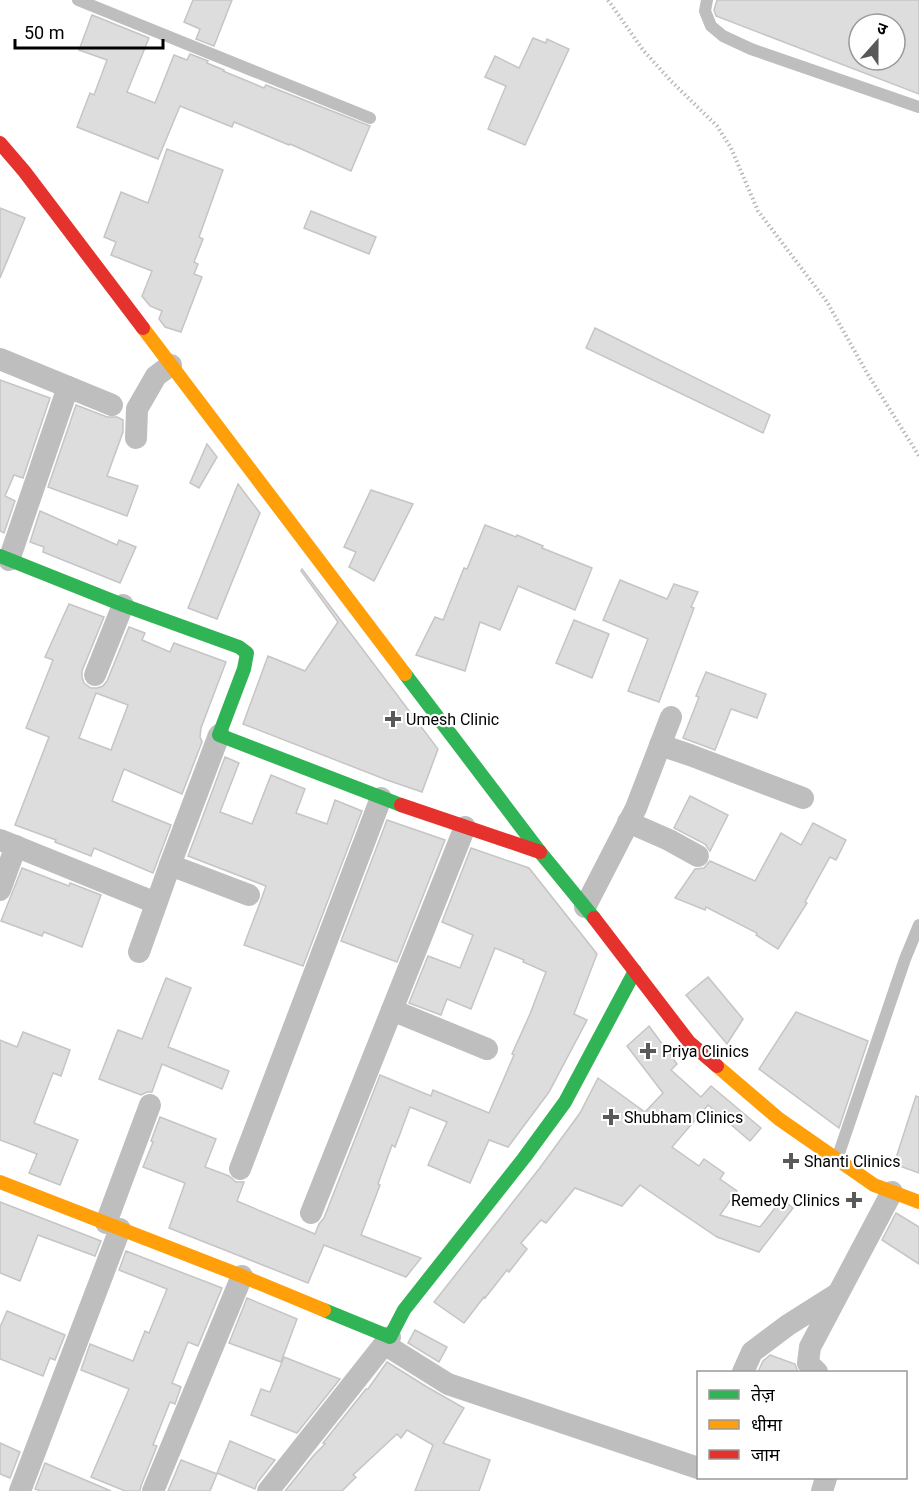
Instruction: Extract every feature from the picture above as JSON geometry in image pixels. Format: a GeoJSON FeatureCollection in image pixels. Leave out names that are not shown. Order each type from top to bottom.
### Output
{"type":"FeatureCollection","features":[{"type":"Feature","properties":{"kind":"street"},"geometry":{"type":"LineString","coordinates":[[0,143],[24,171],[540,852],[689,1042],[779,1119],[874,1185],[919,1202]]}},
{"type":"Feature","properties":{"kind":"street"},"geometry":{"type":"LineString","coordinates":[[0,359],[112,405]]}},
{"type":"Feature","properties":{"kind":"street"},"geometry":{"type":"LineString","coordinates":[[136,438],[137,409],[156,376],[171,365]]}},
{"type":"Feature","properties":{"kind":"street"},"geometry":{"type":"LineString","coordinates":[[68,387],[5,558],[118,603],[239,647],[248,653],[139,952]]}},
{"type":"Feature","properties":{"kind":"street"},"geometry":{"type":"LineString","coordinates":[[91,673],[118,603]]}},
{"type":"Feature","properties":{"kind":"street"},"geometry":{"type":"LineString","coordinates":[[585,907],[636,808],[671,717]]}},
{"type":"Feature","properties":{"kind":"street"},"geometry":{"type":"LineString","coordinates":[[219,735],[381,798],[540,852]]}},
{"type":"Feature","properties":{"kind":"street"},"geometry":{"type":"LineString","coordinates":[[660,745],[690,754],[803,798]]}},
{"type":"Feature","properties":{"kind":"street"},"geometry":{"type":"LineString","coordinates":[[240,1169],[381,798]]}},
{"type":"Feature","properties":{"kind":"street"},"geometry":{"type":"LineString","coordinates":[[628,822],[698,856]]}},
{"type":"Feature","properties":{"kind":"street"},"geometry":{"type":"LineString","coordinates":[[311,1213],[465,827]]}},
{"type":"Feature","properties":{"kind":"street"},"geometry":{"type":"LineString","coordinates":[[0,890],[8,843],[156,903]]}},
{"type":"Feature","properties":{"kind":"street"},"geometry":{"type":"LineString","coordinates":[[170,865],[249,895]]}},
{"type":"Feature","properties":{"kind":"street"},"geometry":{"type":"LineString","coordinates":[[268,1491],[387,1340],[404,1310],[524,1158],[565,1102],[635,971]]}},
{"type":"Feature","properties":{"kind":"street"},"geometry":{"type":"LineString","coordinates":[[392,1010],[487,1048]]}},
{"type":"Feature","properties":{"kind":"street"},"geometry":{"type":"LineString","coordinates":[[20,1491],[113,1226],[150,1105]]}},
{"type":"Feature","properties":{"kind":"street"},"geometry":{"type":"LineString","coordinates":[[0,1182],[242,1276],[387,1340],[448,1384],[697,1467]]}},
{"type":"Feature","properties":{"kind":"street"},"geometry":{"type":"LineString","coordinates":[[816,1371],[808,1363],[810,1347],[892,1192]]}},
{"type":"Feature","properties":{"kind":"street"},"geometry":{"type":"LineString","coordinates":[[153,1491],[242,1276]]}},
{"type":"Feature","properties":{"kind":"street"},"geometry":{"type":"LineString","coordinates":[[743,1371],[752,1352],[788,1325],[838,1293]]}},
{"type":"Feature","properties":{"kind":"lane"},"geometry":{"type":"LineString","coordinates":[[78,0],[370,118]]}},
{"type":"Feature","properties":{"kind":"lane"},"geometry":{"type":"LineString","coordinates":[[707,0],[705,11],[711,26],[723,36],[751,50],[919,107]]}},
{"type":"Feature","properties":{"kind":"lane"},"geometry":{"type":"LineString","coordinates":[[837,1159],[904,959],[919,925]]}},
{"type":"Feature","properties":{"kind":"path"},"geometry":{"type":"LineString","coordinates":[[608,0],[650,57],[717,126],[731,148],[758,211],[827,302],[867,373],[919,456]]}},
{"type":"Feature","properties":{"kind":"building"},"geometry":{"type":"Polygon","coordinates":[[[193,0],[232,0],[214,46],[196,39],[200,29],[184,22],[193,0]]]}},
{"type":"Feature","properties":{"kind":"building"},"geometry":{"type":"Polygon","coordinates":[[[717,0],[919,0],[919,94],[862,72],[907,72],[907,12],[847,12],[847,66],[716,16],[714,10],[717,0]]]}},
{"type":"Feature","properties":{"kind":"building"},"geometry":{"type":"Polygon","coordinates":[[[92,15],[149,38],[127,92],[155,103],[174,55],[187,60],[190,54],[264,88],[266,85],[370,126],[351,171],[234,122],[232,127],[180,106],[158,159],[77,127],[90,93],[94,95],[107,60],[79,50],[92,15]]]}},
{"type":"Feature","properties":{"kind":"building"},"geometry":{"type":"Polygon","coordinates":[[[533,38],[546,43],[547,39],[569,49],[525,145],[488,129],[506,86],[485,77],[495,56],[519,68],[533,38]]]}},
{"type":"Feature","properties":{"kind":"building"},"geometry":{"type":"Polygon","coordinates":[[[167,149],[223,170],[199,237],[203,239],[194,262],[198,264],[194,274],[202,277],[181,332],[165,327],[159,319],[162,311],[150,306],[142,296],[152,271],[111,255],[116,242],[104,237],[121,192],[148,203],[167,149]]]}},
{"type":"Feature","properties":{"kind":"building"},"geometry":{"type":"Polygon","coordinates":[[[0,208],[25,218],[0,278],[0,208]]]}},
{"type":"Feature","properties":{"kind":"building"},"geometry":{"type":"Polygon","coordinates":[[[311,211],[376,237],[369,254],[304,228],[311,211]]]}},
{"type":"Feature","properties":{"kind":"building"},"geometry":{"type":"Polygon","coordinates":[[[595,328],[770,415],[763,433],[586,348],[595,328]]]}},
{"type":"Feature","properties":{"kind":"building"},"geometry":{"type":"Polygon","coordinates":[[[0,380],[50,398],[23,478],[14,475],[5,496],[15,501],[4,533],[0,531],[0,380]]]}},
{"type":"Feature","properties":{"kind":"building"},"geometry":{"type":"Polygon","coordinates":[[[76,405],[107,417],[117,417],[123,420],[123,432],[107,476],[138,486],[127,516],[48,487],[76,405]]]}},
{"type":"Feature","properties":{"kind":"building"},"geometry":{"type":"Polygon","coordinates":[[[207,444],[217,457],[199,488],[190,483],[207,444]]]}},
{"type":"Feature","properties":{"kind":"building"},"geometry":{"type":"Polygon","coordinates":[[[238,484],[260,513],[217,619],[188,608],[238,484]]]}},
{"type":"Feature","properties":{"kind":"building"},"geometry":{"type":"Polygon","coordinates":[[[371,490],[413,504],[374,581],[349,567],[356,552],[344,547],[371,490]]]}},
{"type":"Feature","properties":{"kind":"building"},"geometry":{"type":"Polygon","coordinates":[[[40,511],[117,545],[119,540],[136,547],[120,583],[43,552],[44,547],[30,542],[40,511]]]}},
{"type":"Feature","properties":{"kind":"building"},"geometry":{"type":"Polygon","coordinates":[[[485,525],[516,537],[517,535],[543,546],[542,548],[592,568],[575,610],[518,586],[500,630],[480,622],[465,671],[416,655],[435,617],[443,620],[464,568],[467,569],[485,525]]]}},
{"type":"Feature","properties":{"kind":"building"},"geometry":{"type":"Polygon","coordinates":[[[302,569],[438,749],[422,792],[243,724],[268,656],[305,671],[338,622],[301,571],[302,569]]]}},
{"type":"Feature","properties":{"kind":"building"},"geometry":{"type":"Polygon","coordinates":[[[620,580],[667,599],[674,584],[698,592],[659,702],[628,691],[648,639],[603,620],[620,580]]]}},
{"type":"Feature","properties":{"kind":"building"},"geometry":{"type":"Polygon","coordinates":[[[69,604],[104,617],[82,671],[84,683],[91,688],[103,686],[107,681],[129,627],[145,633],[142,640],[170,652],[174,643],[226,662],[201,728],[202,742],[182,794],[124,769],[112,801],[171,825],[153,873],[94,848],[91,856],[15,825],[49,737],[26,728],[53,660],[45,657],[69,604]],[[96,693],[79,738],[111,750],[128,705],[96,693]]]}},
{"type":"Feature","properties":{"kind":"building"},"geometry":{"type":"Polygon","coordinates":[[[574,620],[609,634],[592,678],[556,663],[574,620]]]}},
{"type":"Feature","properties":{"kind":"building"},"geometry":{"type":"Polygon","coordinates":[[[706,672],[766,694],[757,718],[731,709],[715,750],[683,738],[706,672]]]}},
{"type":"Feature","properties":{"kind":"building"},"geometry":{"type":"Polygon","coordinates":[[[225,757],[239,763],[220,812],[252,824],[271,775],[305,789],[296,813],[327,824],[335,800],[362,811],[303,966],[244,945],[266,886],[188,856],[225,757]]]}},
{"type":"Feature","properties":{"kind":"building"},"geometry":{"type":"Polygon","coordinates":[[[690,796],[728,815],[710,851],[705,844],[674,828],[690,796]]]}},
{"type":"Feature","properties":{"kind":"building"},"geometry":{"type":"Polygon","coordinates":[[[387,820],[445,840],[397,962],[341,941],[387,820]]]}},
{"type":"Feature","properties":{"kind":"building"},"geometry":{"type":"Polygon","coordinates":[[[813,823],[846,840],[836,860],[830,857],[805,902],[807,903],[778,949],[756,935],[757,933],[706,907],[705,910],[675,898],[695,869],[704,868],[710,861],[755,881],[781,833],[801,845],[813,823]]]}},
{"type":"Feature","properties":{"kind":"building"},"geometry":{"type":"Polygon","coordinates":[[[471,848],[529,868],[597,954],[574,1014],[587,1020],[549,1092],[508,1147],[489,1140],[470,1183],[428,1165],[447,1122],[410,1107],[395,1147],[392,1145],[361,1235],[421,1258],[406,1277],[324,1245],[308,1283],[169,1228],[185,1183],[143,1167],[160,1117],[216,1139],[205,1167],[229,1176],[236,1182],[244,1182],[237,1201],[315,1234],[324,1218],[380,1075],[431,1096],[433,1090],[489,1113],[546,972],[495,948],[471,1009],[447,999],[441,1015],[409,1003],[428,956],[460,968],[473,935],[442,922],[471,848]]]}},
{"type":"Feature","properties":{"kind":"building"},"geometry":{"type":"Polygon","coordinates":[[[22,868],[69,886],[70,883],[101,895],[82,947],[44,932],[42,936],[1,921],[22,868]]]}},
{"type":"Feature","properties":{"kind":"building"},"geometry":{"type":"Polygon","coordinates":[[[708,977],[743,1019],[727,1044],[686,995],[708,977]]]}},
{"type":"Feature","properties":{"kind":"building"},"geometry":{"type":"Polygon","coordinates":[[[166,978],[191,988],[168,1047],[229,1071],[222,1089],[162,1064],[152,1092],[141,1095],[99,1079],[118,1030],[142,1039],[166,978]]]}},
{"type":"Feature","properties":{"kind":"building"},"geometry":{"type":"Polygon","coordinates":[[[796,1012],[868,1041],[839,1128],[759,1069],[796,1012]]]}},
{"type":"Feature","properties":{"kind":"building"},"geometry":{"type":"Polygon","coordinates":[[[649,1026],[677,1064],[671,1070],[701,1097],[711,1086],[761,1128],[750,1141],[708,1105],[672,1147],[699,1166],[704,1159],[724,1173],[720,1179],[737,1191],[720,1215],[760,1227],[782,1199],[793,1208],[759,1252],[717,1237],[640,1185],[622,1206],[575,1188],[546,1223],[541,1220],[521,1243],[527,1249],[464,1323],[434,1302],[580,1113],[598,1078],[645,1112],[663,1093],[627,1046],[649,1026]]]}},
{"type":"Feature","properties":{"kind":"building"},"geometry":{"type":"Polygon","coordinates":[[[23,1032],[70,1050],[61,1076],[53,1073],[34,1123],[78,1140],[60,1185],[29,1173],[37,1154],[0,1140],[0,1040],[17,1047],[23,1032]]]}},
{"type":"Feature","properties":{"kind":"building"},"geometry":{"type":"Polygon","coordinates":[[[916,1096],[919,1097],[919,1173],[894,1164],[916,1096]]]}},
{"type":"Feature","properties":{"kind":"building"},"geometry":{"type":"Polygon","coordinates":[[[0,1202],[101,1241],[95,1256],[38,1235],[20,1281],[0,1273],[0,1202]]]}},
{"type":"Feature","properties":{"kind":"building"},"geometry":{"type":"Polygon","coordinates":[[[896,1213],[919,1227],[919,1264],[882,1240],[896,1213]]]}},
{"type":"Feature","properties":{"kind":"building"},"geometry":{"type":"Polygon","coordinates":[[[126,1251],[222,1288],[198,1346],[188,1342],[172,1383],[181,1387],[175,1404],[170,1402],[153,1445],[157,1446],[140,1491],[125,1491],[91,1477],[129,1389],[81,1370],[90,1344],[133,1361],[145,1331],[149,1333],[167,1289],[119,1270],[126,1251]]]}},
{"type":"Feature","properties":{"kind":"building"},"geometry":{"type":"Polygon","coordinates":[[[247,1298],[297,1319],[281,1362],[229,1343],[247,1298]]]}},
{"type":"Feature","properties":{"kind":"building"},"geometry":{"type":"Polygon","coordinates":[[[7,1311],[65,1335],[55,1360],[50,1358],[43,1376],[0,1359],[0,1327],[7,1311]]]}},
{"type":"Feature","properties":{"kind":"building"},"geometry":{"type":"Polygon","coordinates":[[[415,1330],[447,1347],[439,1362],[408,1343],[415,1330]]]}},
{"type":"Feature","properties":{"kind":"building"},"geometry":{"type":"Polygon","coordinates":[[[770,1355],[795,1364],[798,1371],[758,1371],[763,1361],[770,1355]]]}},
{"type":"Feature","properties":{"kind":"building"},"geometry":{"type":"Polygon","coordinates":[[[284,1357],[340,1379],[297,1433],[251,1415],[261,1389],[270,1392],[284,1357]]]}},
{"type":"Feature","properties":{"kind":"building"},"geometry":{"type":"Polygon","coordinates":[[[387,1362],[464,1408],[443,1443],[490,1460],[479,1491],[415,1491],[433,1445],[407,1430],[401,1438],[397,1434],[353,1475],[356,1477],[342,1491],[285,1491],[325,1444],[323,1443],[368,1389],[387,1362]]]}},
{"type":"Feature","properties":{"kind":"building"},"geometry":{"type":"Polygon","coordinates":[[[230,1441],[275,1460],[255,1489],[217,1473],[230,1441]]]}},
{"type":"Feature","properties":{"kind":"building"},"geometry":{"type":"Polygon","coordinates":[[[0,1443],[20,1452],[10,1478],[0,1474],[0,1443]]]}},
{"type":"Feature","properties":{"kind":"building"},"geometry":{"type":"Polygon","coordinates":[[[181,1460],[217,1474],[210,1491],[168,1491],[181,1460]]]}},
{"type":"Feature","properties":{"kind":"building"},"geometry":{"type":"Polygon","coordinates":[[[45,1463],[111,1491],[41,1491],[35,1489],[45,1463]]]}},
{"type":"Feature","properties":{"kind":"traffic: fast"},"geometry":{"type":"LineString","coordinates":[[0,556],[123,605],[239,647],[247,653],[244,669],[219,735],[401,805]]}},
{"type":"Feature","properties":{"kind":"traffic: fast"},"geometry":{"type":"LineString","coordinates":[[405,674],[540,852],[594,918]]}},
{"type":"Feature","properties":{"kind":"traffic: fast"},"geometry":{"type":"LineString","coordinates":[[324,1310],[390,1337],[404,1310],[524,1158],[565,1102],[635,971]]}},
{"type":"Feature","properties":{"kind":"traffic: slow"},"geometry":{"type":"LineString","coordinates":[[143,328],[405,674]]}},
{"type":"Feature","properties":{"kind":"traffic: slow"},"geometry":{"type":"LineString","coordinates":[[717,1066],[779,1119],[874,1185],[919,1202]]}},
{"type":"Feature","properties":{"kind":"traffic: slow"},"geometry":{"type":"LineString","coordinates":[[0,1182],[324,1310]]}},
{"type":"Feature","properties":{"kind":"traffic: jam"},"geometry":{"type":"LineString","coordinates":[[0,143],[24,171],[143,328]]}},
{"type":"Feature","properties":{"kind":"traffic: jam"},"geometry":{"type":"LineString","coordinates":[[401,805],[540,852]]}},
{"type":"Feature","properties":{"kind":"traffic: jam"},"geometry":{"type":"LineString","coordinates":[[594,918],[689,1042],[717,1066]]}},
{"type":"Feature","properties":{"kind":"place","name":"Umesh Clinic"},"geometry":{"type":"Point","coordinates":[393,719]}},
{"type":"Feature","properties":{"kind":"place","name":"Priya Clinics"},"geometry":{"type":"Point","coordinates":[648,1051]}},
{"type":"Feature","properties":{"kind":"place","name":"Shubham Clinics"},"geometry":{"type":"Point","coordinates":[611,1117]}},
{"type":"Feature","properties":{"kind":"place","name":"Shanti Clinics"},"geometry":{"type":"Point","coordinates":[791,1161]}},
{"type":"Feature","properties":{"kind":"place","name":"Remedy Clinics"},"geometry":{"type":"Point","coordinates":[854,1200]}}]}
